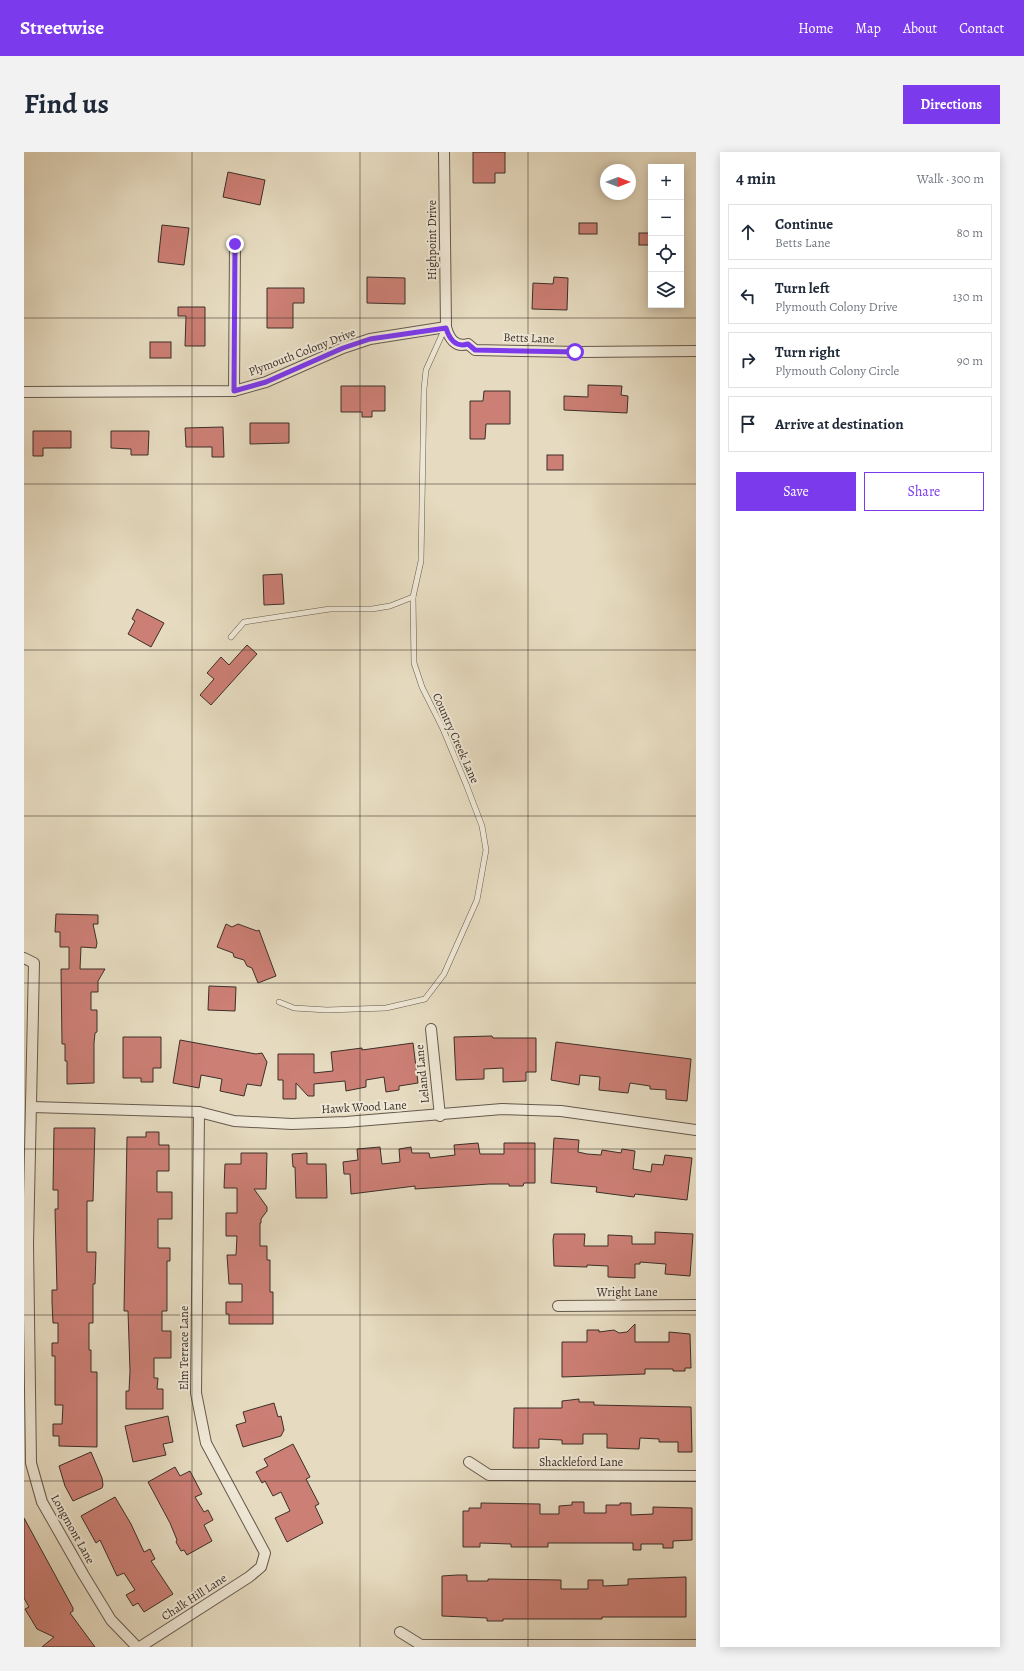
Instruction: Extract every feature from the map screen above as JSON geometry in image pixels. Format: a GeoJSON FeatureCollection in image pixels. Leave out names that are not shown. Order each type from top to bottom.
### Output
{"type":"FeatureCollection","features":[{"type":"Feature","properties":{"kind":"street","name":"Highpoint Drive"},"geometry":{"type":"LineString","coordinates":[[444,152],[446,328]]}},
{"type":"Feature","properties":{"kind":"street"},"geometry":{"type":"LineString","coordinates":[[234,391],[235,244]]}},
{"type":"Feature","properties":{"kind":"street","name":"Betts Lane"},"geometry":{"type":"LineString","coordinates":[[446,328],[448,336],[456,344],[468,344],[475,350],[580,352],[696,350]]}},
{"type":"Feature","properties":{"kind":"street","name":"Plymouth Colony Drive"},"geometry":{"type":"LineString","coordinates":[[24,392],[234,391],[266,382],[343,348],[370,339],[446,328]]}},
{"type":"Feature","properties":{"kind":"street","name":"Longmont Lane"},"geometry":{"type":"LineString","coordinates":[[24,958],[34,963],[32,1107],[26,1244],[31,1463],[42,1502],[83,1574],[111,1620],[139,1647]]}},
{"type":"Feature","properties":{"kind":"street","name":"Leland Lane"},"geometry":{"type":"LineString","coordinates":[[431,1029],[440,1116]]}},
{"type":"Feature","properties":{"kind":"street","name":"Hawk Wood Lane"},"geometry":{"type":"LineString","coordinates":[[32,1107],[199,1112],[234,1121],[292,1124],[440,1116],[502,1109],[561,1111],[696,1130]]}},
{"type":"Feature","properties":{"kind":"street","name":"Elm Terrace Lane"},"geometry":{"type":"LineString","coordinates":[[199,1112],[196,1393],[206,1443],[265,1552],[260,1567]]}},
{"type":"Feature","properties":{"kind":"street","name":"Wright Lane"},"geometry":{"type":"LineString","coordinates":[[558,1306],[696,1305]]}},
{"type":"Feature","properties":{"kind":"street","name":"Shackleford Lane"},"geometry":{"type":"LineString","coordinates":[[469,1462],[489,1475],[696,1476]]}},
{"type":"Feature","properties":{"kind":"street","name":"Chalk Hill Lane"},"geometry":{"type":"LineString","coordinates":[[139,1647],[249,1577],[260,1567]]}},
{"type":"Feature","properties":{"kind":"street"},"geometry":{"type":"LineString","coordinates":[[400,1632],[422,1645],[696,1645]]}},
{"type":"Feature","properties":{"kind":"lane","name":"Country Creek Lane"},"geometry":{"type":"LineString","coordinates":[[279,1002],[294,1008],[386,1008],[425,999],[444,974],[478,900],[486,850],[482,826],[443,730],[422,687],[414,663],[413,597],[421,561],[424,389],[426,370],[446,328]]}},
{"type":"Feature","properties":{"kind":"lane"},"geometry":{"type":"LineString","coordinates":[[231,637],[244,622],[330,609],[372,609],[390,606],[413,597]]}},
{"type":"Feature","properties":{"kind":"building"},"geometry":{"type":"Polygon","coordinates":[[[473,152],[505,152],[505,173],[495,173],[495,183],[473,183],[473,152]]]}},
{"type":"Feature","properties":{"kind":"building"},"geometry":{"type":"Polygon","coordinates":[[[228,172],[265,180],[260,205],[223,197],[228,172]]]}},
{"type":"Feature","properties":{"kind":"building"},"geometry":{"type":"Polygon","coordinates":[[[579,223],[597,223],[597,234],[579,234],[579,223]]]}},
{"type":"Feature","properties":{"kind":"building"},"geometry":{"type":"Polygon","coordinates":[[[162,225],[189,228],[184,265],[158,262],[162,225]]]}},
{"type":"Feature","properties":{"kind":"building"},"geometry":{"type":"Polygon","coordinates":[[[639,233],[648,233],[648,245],[639,245],[639,233]]]}},
{"type":"Feature","properties":{"kind":"building"},"geometry":{"type":"Polygon","coordinates":[[[367,277],[405,278],[405,304],[367,303],[367,277]]]}},
{"type":"Feature","properties":{"kind":"building"},"geometry":{"type":"Polygon","coordinates":[[[554,277],[568,278],[567,310],[532,309],[533,283],[553,284],[554,277]]]}},
{"type":"Feature","properties":{"kind":"building"},"geometry":{"type":"Polygon","coordinates":[[[267,288],[304,288],[304,303],[293,303],[293,328],[267,328],[267,288]]]}},
{"type":"Feature","properties":{"kind":"building"},"geometry":{"type":"Polygon","coordinates":[[[178,307],[205,307],[205,346],[185,346],[186,316],[178,316],[178,307]]]}},
{"type":"Feature","properties":{"kind":"building"},"geometry":{"type":"Polygon","coordinates":[[[150,342],[171,342],[171,358],[150,358],[150,342]]]}},
{"type":"Feature","properties":{"kind":"building"},"geometry":{"type":"Polygon","coordinates":[[[588,385],[622,386],[621,395],[628,396],[627,413],[564,410],[564,396],[588,397],[588,385]]]}},
{"type":"Feature","properties":{"kind":"building"},"geometry":{"type":"Polygon","coordinates":[[[341,386],[385,386],[385,411],[372,411],[372,417],[362,417],[362,412],[341,412],[341,386]]]}},
{"type":"Feature","properties":{"kind":"building"},"geometry":{"type":"Polygon","coordinates":[[[484,391],[510,391],[510,424],[486,424],[485,439],[470,439],[470,401],[483,401],[484,391]]]}},
{"type":"Feature","properties":{"kind":"building"},"geometry":{"type":"Polygon","coordinates":[[[250,423],[289,423],[289,443],[250,444],[250,423]]]}},
{"type":"Feature","properties":{"kind":"building"},"geometry":{"type":"Polygon","coordinates":[[[223,427],[224,457],[212,457],[212,447],[186,447],[185,428],[223,427]]]}},
{"type":"Feature","properties":{"kind":"building"},"geometry":{"type":"Polygon","coordinates":[[[33,431],[71,431],[71,448],[43,448],[43,456],[33,456],[33,431]]]}},
{"type":"Feature","properties":{"kind":"building"},"geometry":{"type":"Polygon","coordinates":[[[111,431],[149,431],[148,455],[131,455],[131,449],[111,448],[111,431]]]}},
{"type":"Feature","properties":{"kind":"building"},"geometry":{"type":"Polygon","coordinates":[[[547,455],[563,455],[563,470],[547,470],[547,455]]]}},
{"type":"Feature","properties":{"kind":"building"},"geometry":{"type":"Polygon","coordinates":[[[282,574],[284,604],[264,605],[263,575],[282,574]]]}},
{"type":"Feature","properties":{"kind":"building"},"geometry":{"type":"Polygon","coordinates":[[[137,609],[164,623],[151,647],[128,634],[135,621],[132,619],[137,609]]]}},
{"type":"Feature","properties":{"kind":"building"},"geometry":{"type":"Polygon","coordinates":[[[247,645],[257,654],[211,705],[200,695],[214,679],[207,673],[221,657],[229,665],[247,645]]]}},
{"type":"Feature","properties":{"kind":"building"},"geometry":{"type":"Polygon","coordinates":[[[56,914],[98,915],[98,924],[93,924],[97,943],[96,948],[81,947],[80,969],[105,969],[98,981],[98,992],[91,992],[91,1010],[97,1010],[97,1032],[95,1033],[94,1043],[94,1083],[67,1084],[65,1044],[62,1044],[61,969],[69,969],[69,947],[60,947],[60,932],[55,932],[56,914]]]}},
{"type":"Feature","properties":{"kind":"building"},"geometry":{"type":"Polygon","coordinates":[[[226,924],[232,927],[238,924],[257,931],[259,930],[276,976],[258,983],[252,968],[247,966],[244,960],[234,957],[233,953],[217,947],[226,924]]]}},
{"type":"Feature","properties":{"kind":"building"},"geometry":{"type":"Polygon","coordinates":[[[209,986],[236,987],[235,1011],[208,1010],[209,986]]]}},
{"type":"Feature","properties":{"kind":"building"},"geometry":{"type":"Polygon","coordinates":[[[492,1036],[493,1038],[536,1038],[536,1072],[526,1072],[526,1081],[503,1082],[503,1068],[484,1069],[484,1079],[456,1080],[454,1037],[492,1036]]]}},
{"type":"Feature","properties":{"kind":"building"},"geometry":{"type":"Polygon","coordinates":[[[123,1037],[161,1037],[161,1068],[153,1068],[153,1082],[141,1082],[141,1078],[123,1078],[123,1037]]]}},
{"type":"Feature","properties":{"kind":"building"},"geometry":{"type":"Polygon","coordinates":[[[180,1040],[256,1054],[262,1053],[267,1062],[261,1086],[247,1084],[244,1096],[220,1091],[222,1079],[201,1075],[199,1088],[173,1083],[180,1040]]]}},
{"type":"Feature","properties":{"kind":"building"},"geometry":{"type":"Polygon","coordinates":[[[556,1042],[691,1059],[687,1101],[666,1099],[666,1090],[650,1089],[650,1086],[630,1083],[628,1093],[599,1090],[600,1077],[580,1075],[579,1085],[551,1080],[556,1042]]]}},
{"type":"Feature","properties":{"kind":"building"},"geometry":{"type":"Polygon","coordinates":[[[413,1043],[418,1083],[399,1086],[399,1090],[386,1092],[384,1077],[366,1080],[366,1087],[346,1091],[345,1081],[314,1084],[314,1096],[308,1096],[296,1083],[296,1099],[283,1099],[283,1080],[278,1080],[278,1054],[314,1054],[314,1073],[333,1071],[331,1052],[362,1048],[362,1050],[413,1043]]]}},
{"type":"Feature","properties":{"kind":"building"},"geometry":{"type":"Polygon","coordinates":[[[54,1128],[95,1128],[93,1201],[87,1201],[87,1252],[96,1252],[95,1284],[93,1284],[93,1323],[89,1323],[89,1350],[91,1350],[91,1372],[97,1372],[97,1447],[59,1446],[59,1436],[53,1436],[53,1424],[62,1424],[63,1405],[55,1405],[55,1356],[52,1356],[52,1343],[58,1343],[58,1323],[53,1323],[52,1302],[52,1290],[57,1290],[55,1209],[58,1209],[58,1190],[53,1190],[54,1128]]]}},
{"type":"Feature","properties":{"kind":"building"},"geometry":{"type":"Polygon","coordinates":[[[146,1132],[159,1132],[159,1145],[169,1145],[169,1171],[157,1171],[157,1192],[172,1192],[172,1219],[158,1219],[158,1248],[170,1248],[170,1261],[167,1261],[167,1311],[162,1311],[162,1331],[171,1331],[171,1358],[154,1358],[154,1378],[158,1378],[157,1389],[163,1389],[163,1409],[126,1409],[126,1391],[129,1391],[130,1371],[128,1311],[124,1311],[127,1137],[146,1137],[146,1132]]]}},
{"type":"Feature","properties":{"kind":"building"},"geometry":{"type":"Polygon","coordinates":[[[554,1138],[579,1140],[578,1152],[587,1154],[601,1155],[602,1150],[621,1153],[622,1149],[635,1151],[633,1169],[651,1172],[652,1164],[663,1165],[665,1155],[692,1158],[687,1200],[635,1194],[634,1197],[596,1192],[597,1187],[551,1183],[554,1138]]]}},
{"type":"Feature","properties":{"kind":"building"},"geometry":{"type":"Polygon","coordinates":[[[478,1143],[480,1154],[504,1154],[504,1143],[535,1143],[535,1183],[524,1183],[523,1186],[489,1184],[415,1189],[415,1186],[351,1194],[350,1174],[344,1174],[343,1162],[358,1160],[357,1149],[380,1147],[382,1164],[400,1162],[399,1149],[411,1147],[412,1153],[429,1153],[430,1158],[455,1155],[454,1145],[478,1143]]]}},
{"type":"Feature","properties":{"kind":"building"},"geometry":{"type":"Polygon","coordinates":[[[241,1153],[267,1153],[266,1189],[254,1189],[267,1207],[267,1211],[260,1223],[260,1246],[267,1246],[267,1260],[270,1260],[270,1292],[273,1292],[273,1324],[229,1324],[229,1314],[226,1314],[226,1302],[242,1302],[242,1284],[229,1284],[227,1255],[236,1255],[237,1236],[226,1236],[226,1213],[237,1213],[237,1188],[224,1188],[225,1164],[241,1164],[241,1153]]]}},
{"type":"Feature","properties":{"kind":"building"},"geometry":{"type":"Polygon","coordinates":[[[307,1153],[307,1164],[326,1164],[327,1198],[296,1198],[295,1167],[293,1167],[292,1154],[307,1153]]]}},
{"type":"Feature","properties":{"kind":"building"},"geometry":{"type":"Polygon","coordinates":[[[655,1232],[693,1234],[690,1276],[665,1274],[666,1264],[640,1262],[640,1264],[635,1264],[635,1278],[608,1277],[608,1266],[554,1266],[554,1234],[585,1234],[584,1246],[608,1246],[608,1235],[632,1236],[632,1244],[655,1244],[655,1232]]]}},
{"type":"Feature","properties":{"kind":"building"},"geometry":{"type":"Polygon","coordinates":[[[635,1324],[635,1342],[669,1342],[669,1332],[690,1334],[691,1368],[685,1368],[685,1371],[673,1371],[673,1369],[645,1369],[645,1374],[562,1377],[562,1342],[587,1342],[587,1330],[599,1330],[599,1332],[614,1330],[619,1333],[627,1332],[635,1324]]]}},
{"type":"Feature","properties":{"kind":"building"},"geometry":{"type":"Polygon","coordinates":[[[579,1399],[579,1402],[594,1402],[594,1405],[691,1407],[692,1452],[678,1452],[678,1442],[659,1442],[659,1439],[640,1438],[639,1449],[607,1448],[607,1434],[583,1434],[583,1444],[562,1444],[562,1440],[539,1439],[539,1448],[513,1448],[514,1408],[562,1408],[562,1401],[579,1399]]]}},
{"type":"Feature","properties":{"kind":"building"},"geometry":{"type":"Polygon","coordinates":[[[274,1403],[278,1417],[281,1416],[284,1430],[281,1436],[243,1447],[236,1425],[246,1422],[243,1412],[274,1403]]]}},
{"type":"Feature","properties":{"kind":"building"},"geometry":{"type":"Polygon","coordinates":[[[168,1416],[173,1442],[163,1444],[166,1455],[133,1462],[125,1426],[168,1416]]]}},
{"type":"Feature","properties":{"kind":"building"},"geometry":{"type":"Polygon","coordinates":[[[293,1444],[310,1477],[306,1479],[319,1504],[315,1506],[323,1523],[287,1542],[275,1518],[290,1511],[281,1492],[273,1496],[265,1481],[262,1483],[256,1472],[268,1466],[264,1459],[293,1444]]]}},
{"type":"Feature","properties":{"kind":"building"},"geometry":{"type":"Polygon","coordinates":[[[91,1452],[102,1478],[102,1488],[73,1501],[65,1486],[59,1466],[91,1452]]]}},
{"type":"Feature","properties":{"kind":"building"},"geometry":{"type":"Polygon","coordinates":[[[175,1467],[180,1476],[190,1471],[202,1494],[195,1497],[204,1512],[208,1510],[213,1520],[204,1525],[212,1541],[187,1555],[184,1550],[181,1551],[176,1542],[177,1540],[170,1523],[148,1482],[175,1467]]]}},
{"type":"Feature","properties":{"kind":"building"},"geometry":{"type":"Polygon","coordinates":[[[115,1497],[131,1524],[144,1552],[150,1549],[155,1559],[151,1561],[173,1594],[144,1612],[138,1603],[133,1606],[126,1595],[135,1590],[124,1573],[117,1576],[100,1540],[96,1543],[81,1516],[115,1497]]]}},
{"type":"Feature","properties":{"kind":"building"},"geometry":{"type":"Polygon","coordinates":[[[572,1502],[584,1502],[584,1513],[606,1513],[606,1505],[620,1505],[620,1503],[631,1503],[631,1515],[653,1514],[653,1507],[692,1508],[692,1540],[673,1541],[673,1548],[663,1548],[663,1544],[641,1544],[641,1550],[633,1550],[633,1543],[548,1543],[548,1547],[511,1547],[511,1544],[480,1543],[480,1547],[463,1547],[463,1511],[469,1511],[469,1508],[481,1508],[481,1503],[540,1504],[540,1514],[559,1514],[559,1506],[572,1505],[572,1502]]]}},
{"type":"Feature","properties":{"kind":"building"},"geometry":{"type":"Polygon","coordinates":[[[24,1518],[73,1608],[73,1611],[70,1613],[95,1647],[42,1647],[54,1637],[37,1629],[25,1609],[29,1607],[24,1598],[24,1518]]]}},
{"type":"Feature","properties":{"kind":"building"},"geometry":{"type":"Polygon","coordinates":[[[467,1575],[467,1581],[488,1581],[488,1579],[561,1580],[561,1589],[588,1589],[588,1580],[603,1580],[603,1586],[628,1585],[628,1579],[686,1577],[686,1617],[602,1617],[602,1619],[503,1619],[503,1621],[487,1621],[487,1618],[442,1616],[442,1576],[467,1575]]]}},
{"type":"Feature","properties":{"kind":"route"},"geometry":{"type":"LineString","coordinates":[[235,244],[234,391],[266,382],[343,348],[370,339],[446,328],[448,336],[456,344],[468,344],[475,350],[575,352]]}}]}
